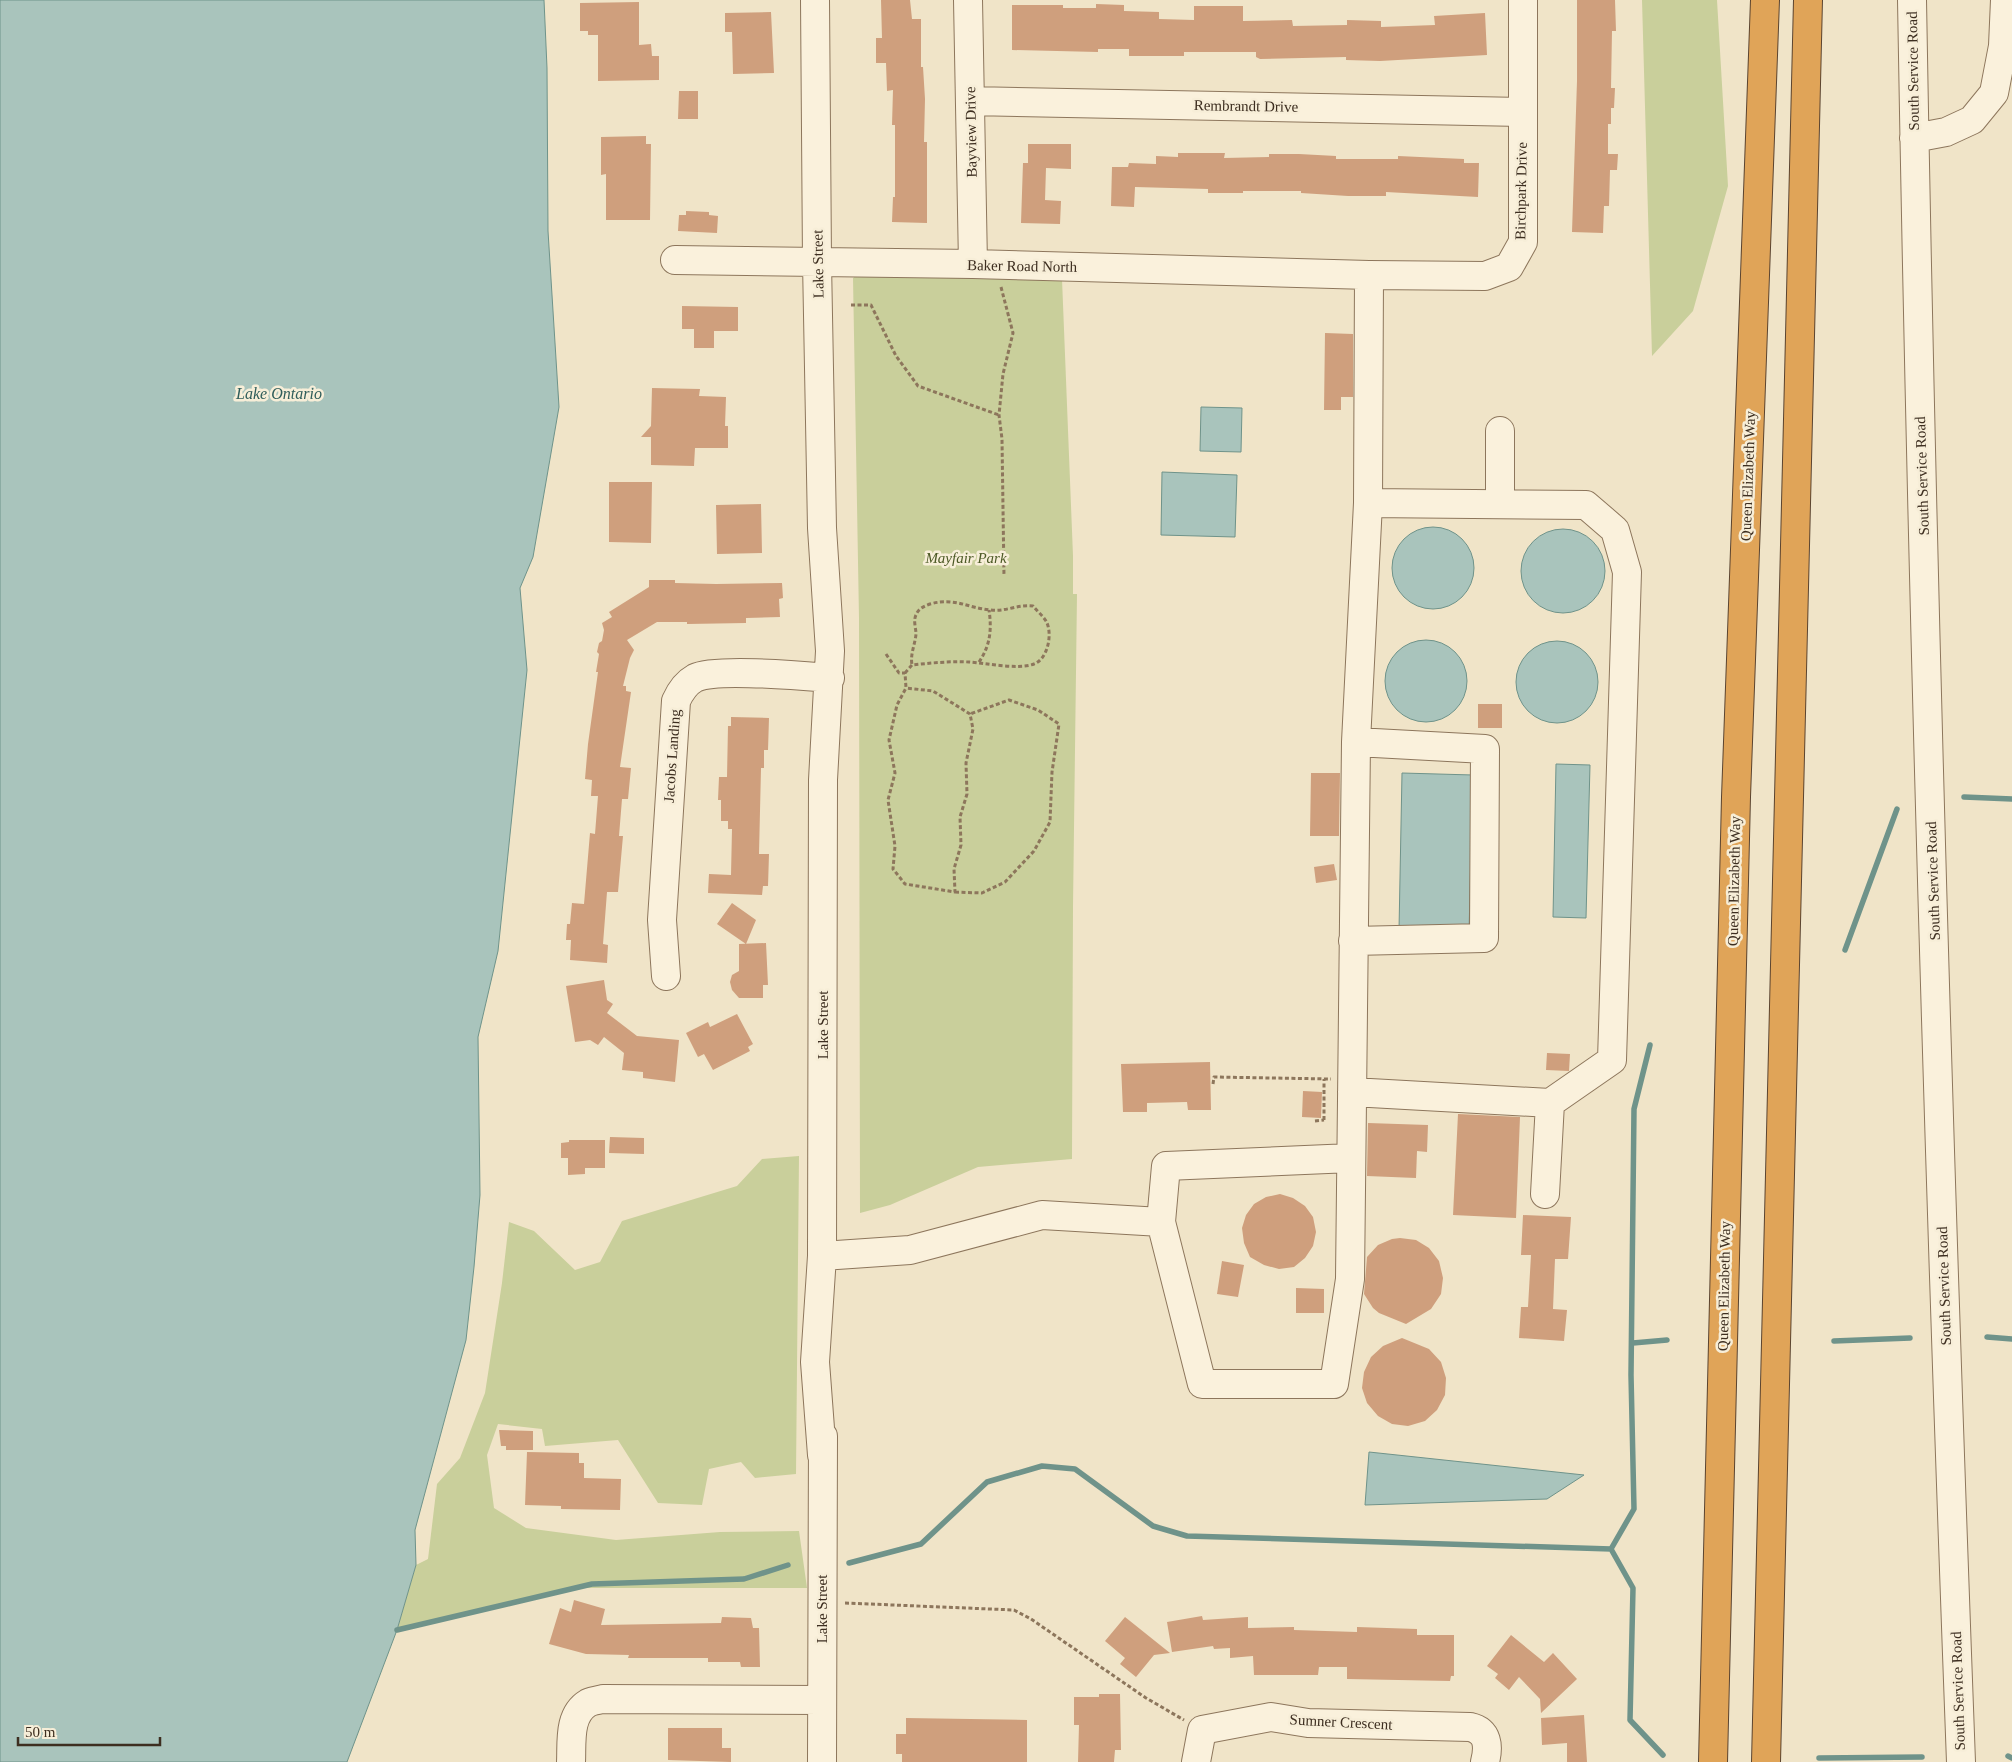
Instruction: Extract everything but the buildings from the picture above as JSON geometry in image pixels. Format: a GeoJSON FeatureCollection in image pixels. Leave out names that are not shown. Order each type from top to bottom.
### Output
{"type":"FeatureCollection","features":[{"type":"Feature","properties":{"kind":"highway","name":"Queen Elizabeth Way"},"geometry":{"type":"LineString","coordinates":[[1713,1762],[1736,797],[1765,0]]}},
{"type":"Feature","properties":{"kind":"highway"},"geometry":{"type":"LineString","coordinates":[[1766,1762],[1808,0]]}},
{"type":"Feature","properties":{"kind":"street","name":"Lake Street"},"geometry":{"type":"LineString","coordinates":[[815,0],[822,528],[830,651],[823,677],[822,1263],[829,1362],[822,1455],[822,1762]]}},
{"type":"Feature","properties":{"kind":"street","name":"Bayview Drive"},"geometry":{"type":"LineString","coordinates":[[968,0],[973,264]]}},
{"type":"Feature","properties":{"kind":"street","name":"Birchpark Drive"},"geometry":{"type":"LineString","coordinates":[[1369,275],[1485,276],[1509,267],[1523,242],[1523,0]]}},
{"type":"Feature","properties":{"kind":"street","name":"South Service Road"},"geometry":{"type":"LineString","coordinates":[[1912,0],[1945,1353],[1961,1762]]}},
{"type":"Feature","properties":{"kind":"street"},"geometry":{"type":"LineString","coordinates":[[1914,138],[1946,132],[1972,120],[1994,93],[2003,46],[2006,0]]}},
{"type":"Feature","properties":{"kind":"street","name":"Rembrandt Drive"},"geometry":{"type":"LineString","coordinates":[[970,101],[1522,112]]}},
{"type":"Feature","properties":{"kind":"street","name":"Baker Road North"},"geometry":{"type":"LineString","coordinates":[[675,260],[973,264],[1369,275]]}},
{"type":"Feature","properties":{"kind":"street"},"geometry":{"type":"LineString","coordinates":[[1351,1158],[1166,1166],[1161,1222],[1202,1384],[1334,1384],[1350,1280],[1356,742],[1368,504],[1369,275]]}},
{"type":"Feature","properties":{"kind":"street"},"geometry":{"type":"LineString","coordinates":[[1500,431],[1500,504]]}},
{"type":"Feature","properties":{"kind":"street"},"geometry":{"type":"LineString","coordinates":[[1352,1086],[1550,1103],[1612,1060],[1627,572],[1615,530],[1586,505],[1368,504]]}},
{"type":"Feature","properties":{"kind":"street","name":"Jacobs Landing"},"geometry":{"type":"LineString","coordinates":[[666,976],[662,920],[676,701],[682,688],[696,678],[713,674],[823,677]]}},
{"type":"Feature","properties":{"kind":"street"},"geometry":{"type":"LineString","coordinates":[[1353,941],[1484,938],[1485,749],[1356,742]]}},
{"type":"Feature","properties":{"kind":"street"},"geometry":{"type":"LineString","coordinates":[[1545,1194],[1550,1103]]}},
{"type":"Feature","properties":{"kind":"street"},"geometry":{"type":"LineString","coordinates":[[822,1263],[910,1250],[1042,1215],[1161,1222]]}},
{"type":"Feature","properties":{"kind":"street"},"geometry":{"type":"LineString","coordinates":[[571,1762],[572,1725],[578,1712],[588,1703],[603,1699],[822,1700]]}},
{"type":"Feature","properties":{"kind":"street","name":"Sumner Crescent"},"geometry":{"type":"LineString","coordinates":[[1202,1730],[1271,1717],[1308,1723],[1470,1727],[1476,1728],[1486,1739],[1488,1747],[1485,1762]]}},
{"type":"Feature","properties":{"kind":"street"},"geometry":{"type":"LineString","coordinates":[[1196,1762],[1202,1730]]}},
{"type":"Feature","properties":{"kind":"path"},"geometry":{"type":"LineString","coordinates":[[1000,281],[1013,333],[1003,374],[999,415],[1002,440],[1004,576]]}},
{"type":"Feature","properties":{"kind":"path"},"geometry":{"type":"LineString","coordinates":[[851,305],[871,305],[896,356],[918,386],[999,415]]}},
{"type":"Feature","properties":{"kind":"path"},"geometry":{"type":"LineString","coordinates":[[912,665],[952,662],[1032,665],[1043,657],[1047,645],[1049,633],[1046,621],[1033,606],[1025,605],[989,610],[952,600],[943,600],[920,608],[914,620],[916,632],[911,657],[912,665],[905,674],[906,688],[897,705],[889,740],[895,773],[888,800],[895,846],[893,870],[905,884],[955,892],[982,893],[1006,882],[1034,851],[1050,822],[1052,772],[1059,724],[1038,710],[1010,700],[970,714]]}},
{"type":"Feature","properties":{"kind":"path"},"geometry":{"type":"LineString","coordinates":[[978,663],[990,641],[989,610]]}},
{"type":"Feature","properties":{"kind":"path"},"geometry":{"type":"LineString","coordinates":[[886,654],[899,673],[905,674]]}},
{"type":"Feature","properties":{"kind":"path"},"geometry":{"type":"LineString","coordinates":[[906,688],[933,691],[970,714],[973,729],[966,763],[967,794],[960,817],[961,845],[954,869],[955,892]]}},
{"type":"Feature","properties":{"kind":"path"},"geometry":{"type":"LineString","coordinates":[[1214,1084],[1214,1077],[1324,1079],[1352,1086]]}},
{"type":"Feature","properties":{"kind":"path"},"geometry":{"type":"LineString","coordinates":[[1324,1079],[1324,1120]]}},
{"type":"Feature","properties":{"kind":"path"},"geometry":{"type":"LineString","coordinates":[[840,1603],[1014,1610],[1031,1619],[1146,1698],[1202,1730]]}},
{"type":"Feature","properties":{"kind":"green space"},"geometry":{"type":"Polygon","coordinates":[[[1642,0],[1717,0],[1728,186],[1693,311],[1652,356],[1642,0]]]}},
{"type":"Feature","properties":{"kind":"green space","name":"Mayfair Park"},"geometry":{"type":"Polygon","coordinates":[[[857,275],[1062,279],[1073,594],[1077,594],[1072,1159],[978,1167],[890,1205],[860,1213],[859,618],[853,278],[857,275]]]}},
{"type":"Feature","properties":{"kind":"green space"},"geometry":{"type":"Polygon","coordinates":[[[799,1156],[796,1474],[755,1478],[741,1462],[709,1469],[702,1505],[658,1503],[618,1440],[545,1446],[542,1429],[498,1424],[487,1455],[494,1508],[526,1528],[616,1540],[720,1532],[799,1531],[807,1588],[577,1588],[397,1630],[416,1565],[428,1559],[437,1484],[460,1458],[485,1393],[502,1283],[509,1222],[534,1231],[575,1270],[600,1262],[622,1221],[737,1186],[762,1159],[799,1156]]]}},
{"type":"Feature","properties":{"kind":"water","name":"Lake Ontario"},"geometry":{"type":"Polygon","coordinates":[[[0,0],[544,0],[547,68],[548,231],[559,407],[533,557],[520,588],[527,670],[498,951],[478,1037],[480,1195],[466,1340],[415,1530],[416,1565],[397,1630],[347,1762],[0,1762],[0,0]]]}},
{"type":"Feature","properties":{"kind":"water"},"geometry":{"type":"Polygon","coordinates":[[[1201,407],[1242,408],[1241,452],[1200,451],[1201,407]]]}},
{"type":"Feature","properties":{"kind":"water"},"geometry":{"type":"Polygon","coordinates":[[[1162,472],[1237,475],[1235,537],[1161,535],[1162,472]]]}},
{"type":"Feature","properties":{"kind":"water"},"geometry":{"type":"Polygon","coordinates":[[[1425,527],[1441,527],[1456,534],[1467,545],[1474,560],[1471,584],[1462,597],[1441,609],[1425,609],[1410,602],[1399,591],[1392,576],[1392,560],[1399,545],[1410,534],[1425,527]]]}},
{"type":"Feature","properties":{"kind":"water"},"geometry":{"type":"Polygon","coordinates":[[[1563,529],[1586,536],[1598,548],[1605,571],[1598,594],[1586,606],[1563,613],[1540,606],[1528,594],[1521,571],[1528,548],[1540,536],[1563,529]]]}},
{"type":"Feature","properties":{"kind":"water"},"geometry":{"type":"Polygon","coordinates":[[[1418,640],[1434,640],[1449,647],[1460,658],[1467,673],[1464,697],[1455,710],[1434,722],[1418,722],[1403,715],[1392,704],[1385,689],[1385,673],[1392,658],[1403,647],[1418,640]]]}},
{"type":"Feature","properties":{"kind":"water"},"geometry":{"type":"Polygon","coordinates":[[[1549,641],[1565,641],[1580,648],[1591,659],[1598,674],[1595,698],[1586,711],[1565,723],[1549,723],[1534,716],[1523,705],[1516,690],[1516,674],[1523,659],[1534,648],[1549,641]]]}},
{"type":"Feature","properties":{"kind":"water"},"geometry":{"type":"Polygon","coordinates":[[[1556,764],[1590,765],[1586,918],[1553,917],[1556,764]]]}},
{"type":"Feature","properties":{"kind":"water"},"geometry":{"type":"Polygon","coordinates":[[[1402,773],[1473,775],[1469,932],[1399,930],[1402,773]]]}},
{"type":"Feature","properties":{"kind":"water"},"geometry":{"type":"Polygon","coordinates":[[[1369,1452],[1584,1475],[1547,1499],[1365,1505],[1369,1452]]]}},
{"type":"Feature","properties":{"kind":"waterway"},"geometry":{"type":"LineString","coordinates":[[1964,797],[2012,799]]}},
{"type":"Feature","properties":{"kind":"waterway"},"geometry":{"type":"LineString","coordinates":[[1845,950],[1897,809]]}},
{"type":"Feature","properties":{"kind":"waterway"},"geometry":{"type":"LineString","coordinates":[[1611,1549],[1634,1509],[1631,1375],[1634,1109],[1650,1045]]}},
{"type":"Feature","properties":{"kind":"waterway"},"geometry":{"type":"LineString","coordinates":[[1987,1337],[2012,1339]]}},
{"type":"Feature","properties":{"kind":"waterway"},"geometry":{"type":"LineString","coordinates":[[1834,1341],[1910,1338]]}},
{"type":"Feature","properties":{"kind":"waterway"},"geometry":{"type":"LineString","coordinates":[[1633,1343],[1667,1340]]}},
{"type":"Feature","properties":{"kind":"waterway"},"geometry":{"type":"LineString","coordinates":[[849,1563],[921,1544],[987,1482],[1042,1466],[1075,1469],[1153,1526],[1187,1536],[1611,1549]]}},
{"type":"Feature","properties":{"kind":"waterway"},"geometry":{"type":"LineString","coordinates":[[1611,1549],[1633,1588],[1630,1720],[1663,1755]]}},
{"type":"Feature","properties":{"kind":"waterway"},"geometry":{"type":"LineString","coordinates":[[397,1630],[592,1584],[744,1579],[788,1565]]}},
{"type":"Feature","properties":{"kind":"waterway"},"geometry":{"type":"LineString","coordinates":[[2008,1756],[2012,1758]]}},
{"type":"Feature","properties":{"kind":"waterway"},"geometry":{"type":"LineString","coordinates":[[1819,1758],[1922,1757]]}}]}
